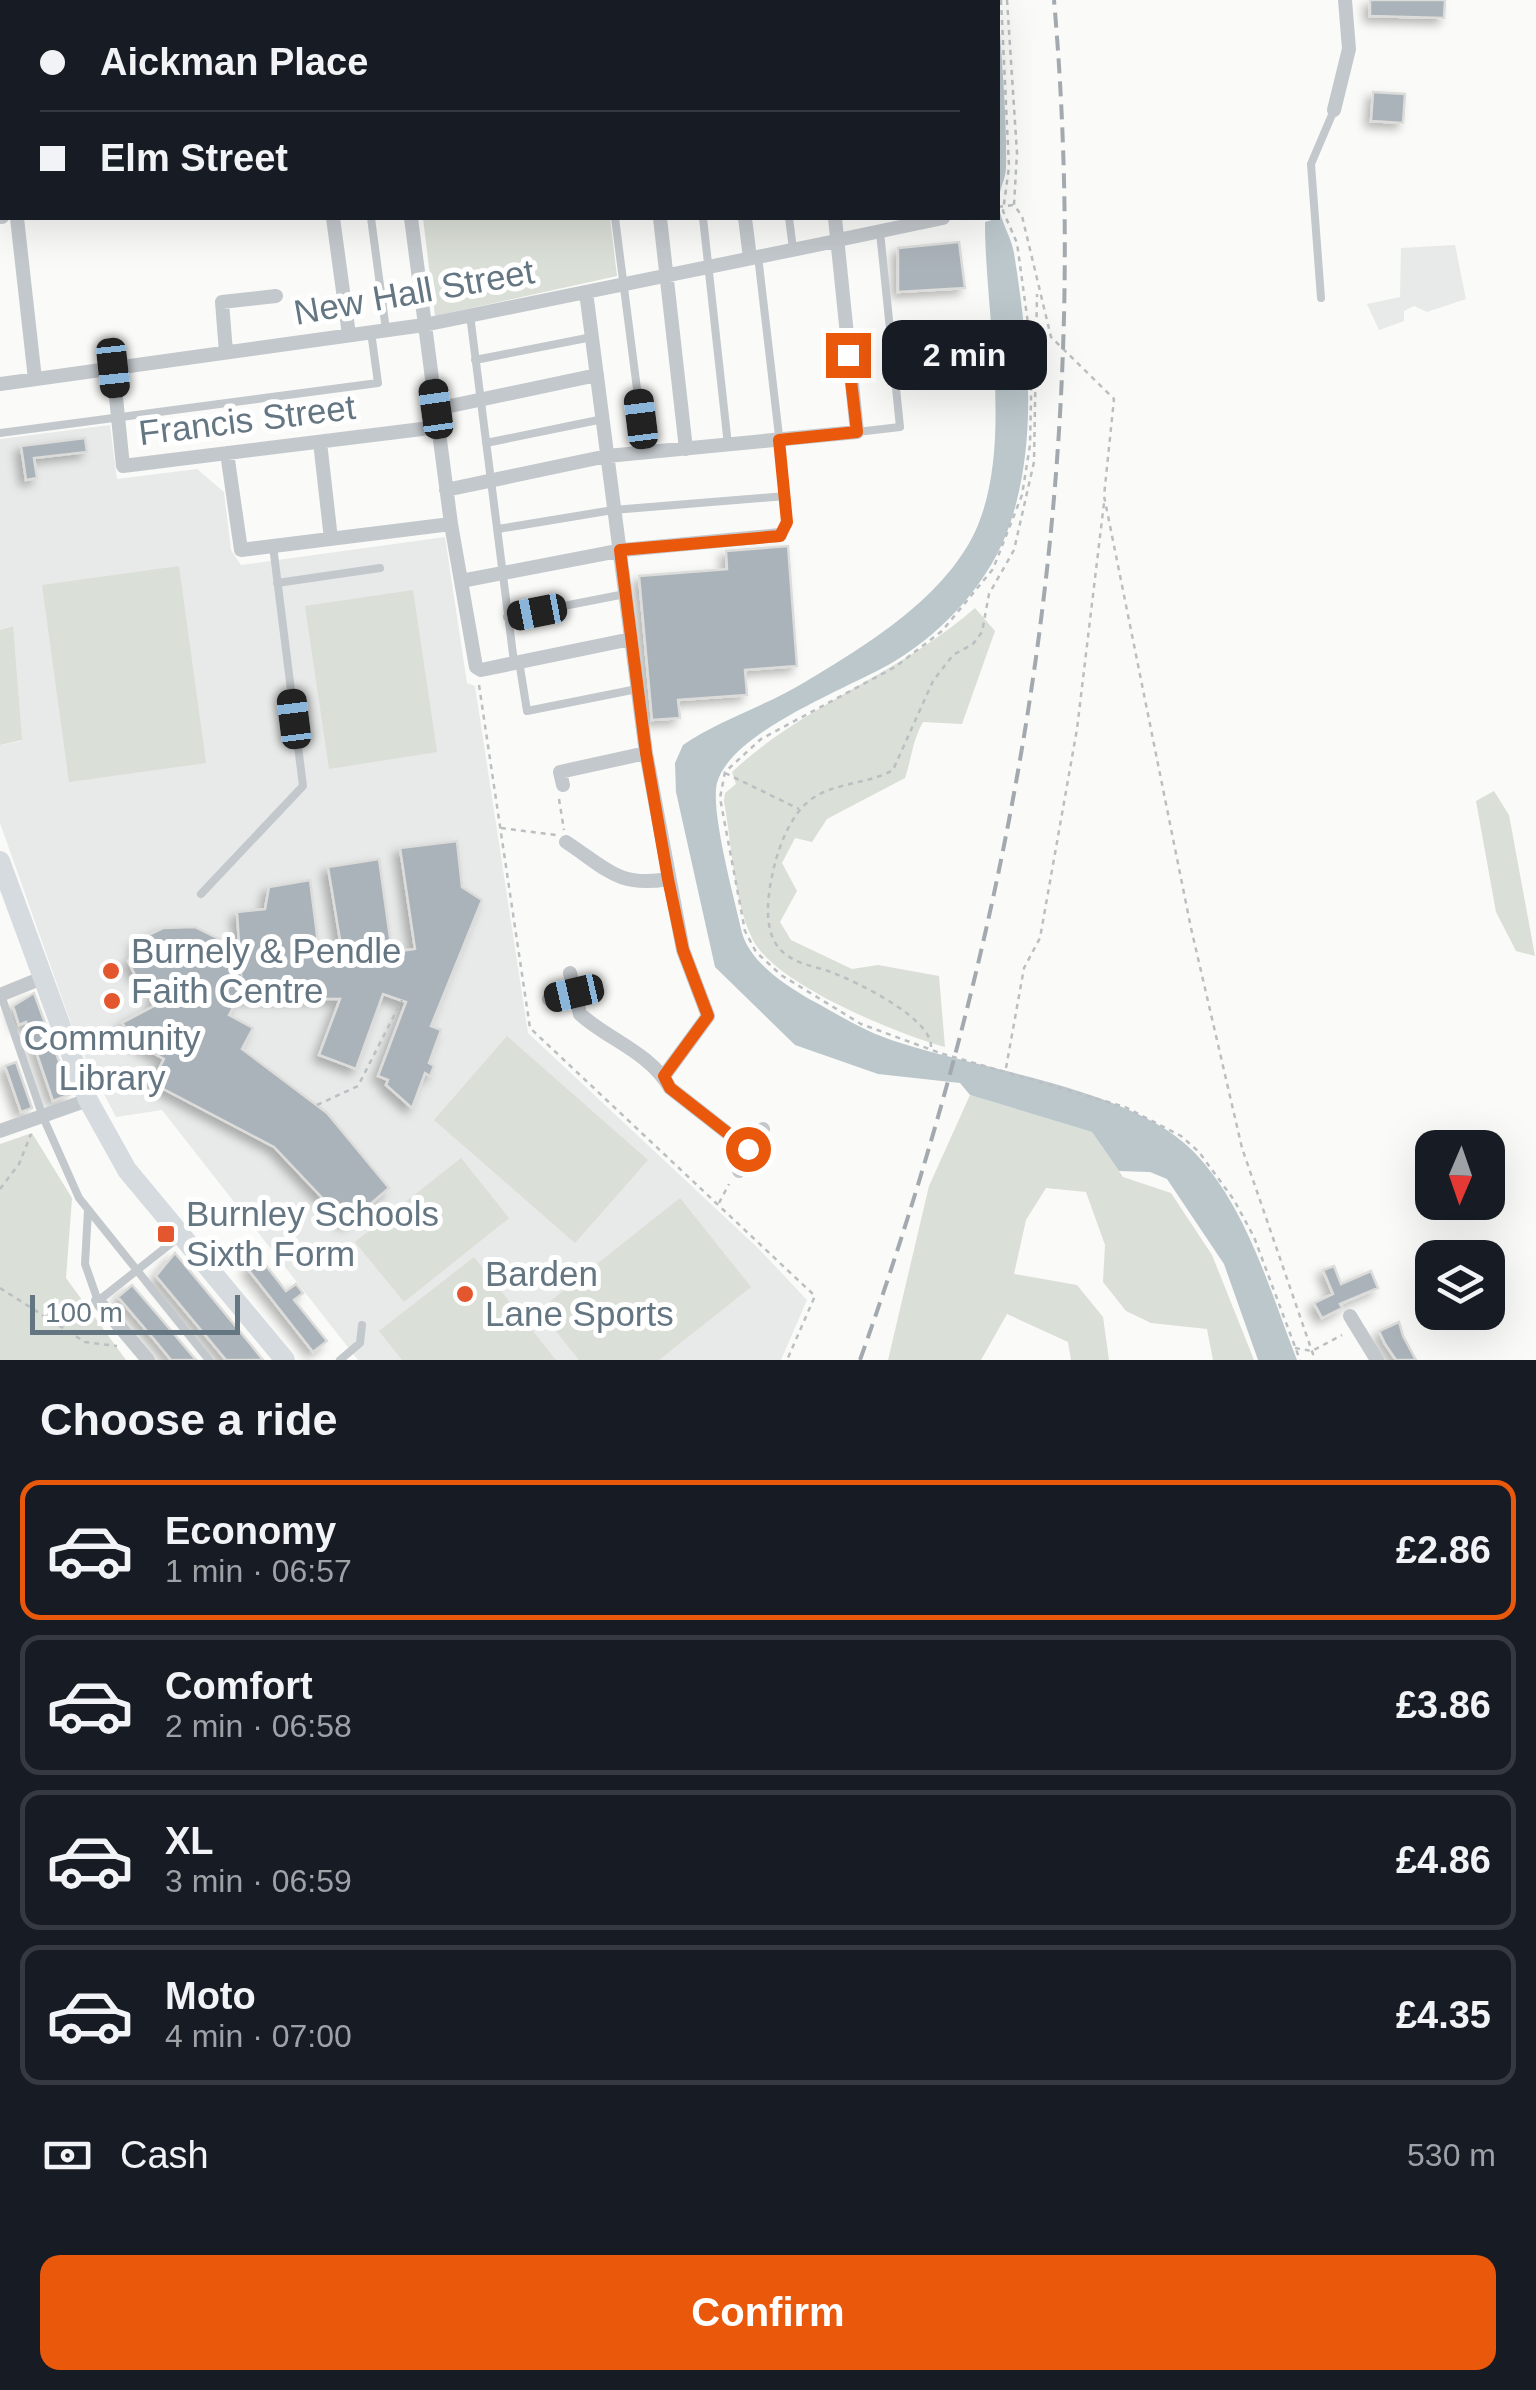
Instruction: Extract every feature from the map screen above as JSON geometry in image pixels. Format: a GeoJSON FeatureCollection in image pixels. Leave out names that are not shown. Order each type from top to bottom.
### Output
{"type":"FeatureCollection","features":[{"type":"Feature","properties":{"kind":"street"},"geometry":{"type":"LineString","coordinates":[[1334,110],[1349,49],[1345,0]]}},
{"type":"Feature","properties":{"kind":"street"},"geometry":{"type":"LineString","coordinates":[[17,220],[35,379]]}},
{"type":"Feature","properties":{"kind":"street"},"geometry":{"type":"LineString","coordinates":[[333,220],[349,335]]}},
{"type":"Feature","properties":{"kind":"street"},"geometry":{"type":"LineString","coordinates":[[412,220],[446,490],[474,661],[482,670],[631,639]]}},
{"type":"Feature","properties":{"kind":"street"},"geometry":{"type":"LineString","coordinates":[[660,220],[686,449]]}},
{"type":"Feature","properties":{"kind":"street"},"geometry":{"type":"LineString","coordinates":[[745,220],[754,257]]}},
{"type":"Feature","properties":{"kind":"street"},"geometry":{"type":"LineString","coordinates":[[446,490],[607,456],[857,432],[835,220]]}},
{"type":"Feature","properties":{"kind":"street","name":"New Hall Street"},"geometry":{"type":"LineString","coordinates":[[0,384],[470,316],[934,220]]}},
{"type":"Feature","properties":{"kind":"street"},"geometry":{"type":"LineString","coordinates":[[586,292],[646,753],[683,950],[708,1016],[664,1076]]}},
{"type":"Feature","properties":{"kind":"street"},"geometry":{"type":"LineString","coordinates":[[226,352],[222,302],[276,296]]}},
{"type":"Feature","properties":{"kind":"street"},"geometry":{"type":"LineString","coordinates":[[113,368],[118,416]]}},
{"type":"Feature","properties":{"kind":"street"},"geometry":{"type":"LineString","coordinates":[[436,409],[597,375]]}},
{"type":"Feature","properties":{"kind":"street","name":"Francis Street"},"geometry":{"type":"LineString","coordinates":[[118,416],[123,466],[438,427]]}},
{"type":"Feature","properties":{"kind":"street"},"geometry":{"type":"LineString","coordinates":[[320,442],[332,539]]}},
{"type":"Feature","properties":{"kind":"street"},"geometry":{"type":"LineString","coordinates":[[227,453],[240,550],[451,524]]}},
{"type":"Feature","properties":{"kind":"street"},"geometry":{"type":"LineString","coordinates":[[460,581],[620,550],[780,536]]}},
{"type":"Feature","properties":{"kind":"street"},"geometry":{"type":"LineString","coordinates":[[563,785],[560,772],[646,753]]}},
{"type":"Feature","properties":{"kind":"street"},"geometry":{"type":"LineString","coordinates":[[566,842],[624,881],[640,884],[668,879]]}},
{"type":"Feature","properties":{"kind":"street"},"geometry":{"type":"LineString","coordinates":[[0,861],[88,1100],[127,1170],[285,1360]]}},
{"type":"Feature","properties":{"kind":"street"},"geometry":{"type":"LineString","coordinates":[[570,973],[580,1014],[611,1033],[664,1076],[670,1088],[748,1149]]}},
{"type":"Feature","properties":{"kind":"street"},"geometry":{"type":"LineString","coordinates":[[0,994],[42,978]]}},
{"type":"Feature","properties":{"kind":"street"},"geometry":{"type":"LineString","coordinates":[[549,999],[574,993]]}},
{"type":"Feature","properties":{"kind":"street"},"geometry":{"type":"LineString","coordinates":[[0,1131],[88,1100]]}},
{"type":"Feature","properties":{"kind":"street"},"geometry":{"type":"LineString","coordinates":[[739,1171],[748,1149],[763,1129]]}},
{"type":"Feature","properties":{"kind":"street"},"geometry":{"type":"LineString","coordinates":[[98,1301],[143,1354]]}},
{"type":"Feature","properties":{"kind":"street"},"geometry":{"type":"LineString","coordinates":[[1353,1322],[1377,1360]]}},
{"type":"Feature","properties":{"kind":"lane"},"geometry":{"type":"LineString","coordinates":[[1321,298],[1311,164],[1334,110]]}},
{"type":"Feature","properties":{"kind":"lane"},"geometry":{"type":"LineString","coordinates":[[0,433],[378,384],[371,220]]}},
{"type":"Feature","properties":{"kind":"lane"},"geometry":{"type":"LineString","coordinates":[[615,220],[646,453]]}},
{"type":"Feature","properties":{"kind":"lane"},"geometry":{"type":"LineString","coordinates":[[703,220],[728,445]]}},
{"type":"Feature","properties":{"kind":"lane"},"geometry":{"type":"LineString","coordinates":[[790,220],[794,249]]}},
{"type":"Feature","properties":{"kind":"lane"},"geometry":{"type":"LineString","coordinates":[[857,432],[900,427],[880,232]]}},
{"type":"Feature","properties":{"kind":"lane"},"geometry":{"type":"LineString","coordinates":[[754,257],[786,496],[787,522],[780,536]]}},
{"type":"Feature","properties":{"kind":"lane"},"geometry":{"type":"LineString","coordinates":[[470,316],[507,617],[527,711],[637,689]]}},
{"type":"Feature","properties":{"kind":"lane"},"geometry":{"type":"LineString","coordinates":[[475,360],[592,337]]}},
{"type":"Feature","properties":{"kind":"lane"},"geometry":{"type":"LineString","coordinates":[[486,443],[603,419]]}},
{"type":"Feature","properties":{"kind":"lane"},"geometry":{"type":"LineString","coordinates":[[498,529],[613,510],[786,496]]}},
{"type":"Feature","properties":{"kind":"lane"},"geometry":{"type":"LineString","coordinates":[[201,894],[303,786],[273,546]]}},
{"type":"Feature","properties":{"kind":"lane"},"geometry":{"type":"LineString","coordinates":[[277,583],[380,568]]}},
{"type":"Feature","properties":{"kind":"lane"},"geometry":{"type":"LineString","coordinates":[[507,617],[626,594]]}},
{"type":"Feature","properties":{"kind":"lane"},"geometry":{"type":"LineString","coordinates":[[0,994],[40,1118],[88,1208],[209,1360]]}},
{"type":"Feature","properties":{"kind":"lane"},"geometry":{"type":"LineString","coordinates":[[88,1208],[85,1264],[98,1301],[179,1237]]}},
{"type":"Feature","properties":{"kind":"lane"},"geometry":{"type":"LineString","coordinates":[[316,1266],[334,1250]]}},
{"type":"Feature","properties":{"kind":"lane"},"geometry":{"type":"LineString","coordinates":[[340,1360],[360,1343],[362,1326]]}},
{"type":"Feature","properties":{"kind":"path"},"geometry":{"type":"LineString","coordinates":[[1004,0],[1016,134],[1018,190],[1014,205]]}},
{"type":"Feature","properties":{"kind":"path"},"geometry":{"type":"LineString","coordinates":[[1004,0],[1008,134],[1003,211],[1017,243],[1033,399],[1028,472],[1004,547],[972,600],[942,631],[895,667],[752,744],[725,772],[720,798],[745,931],[756,952],[781,976],[862,1024],[1136,1111],[1160,1122],[1199,1152],[1226,1185],[1254,1237],[1300,1360]]}},
{"type":"Feature","properties":{"kind":"path"},"geometry":{"type":"LineString","coordinates":[[1008,134],[1016,134]]}},
{"type":"Feature","properties":{"kind":"path"},"geometry":{"type":"LineString","coordinates":[[1000,207],[1014,205]]}},
{"type":"Feature","properties":{"kind":"path"},"geometry":{"type":"LineString","coordinates":[[1006,1068],[1024,968],[1040,938],[1067,786],[1114,399],[1051,337],[1022,216],[1014,205]]}},
{"type":"Feature","properties":{"kind":"path"},"geometry":{"type":"LineString","coordinates":[[931,1048],[932,1037],[921,1022],[862,987],[784,954],[772,937],[768,908],[771,879],[800,810],[813,798],[893,770],[933,681],[953,655],[973,644],[982,632],[989,594],[1014,550],[1032,487],[1039,376],[1038,294]]}},
{"type":"Feature","properties":{"kind":"path"},"geometry":{"type":"LineString","coordinates":[[1104,496],[1191,928],[1242,1148],[1316,1360]]}},
{"type":"Feature","properties":{"kind":"path"},"geometry":{"type":"LineString","coordinates":[[725,772],[800,810]]}},
{"type":"Feature","properties":{"kind":"path"},"geometry":{"type":"LineString","coordinates":[[563,785],[556,786],[566,842]]}},
{"type":"Feature","properties":{"kind":"path"},"geometry":{"type":"LineString","coordinates":[[501,828],[556,834],[566,842]]}},
{"type":"Feature","properties":{"kind":"path"},"geometry":{"type":"LineString","coordinates":[[317,1105],[358,1086],[402,1000]]}},
{"type":"Feature","properties":{"kind":"path"},"geometry":{"type":"LineString","coordinates":[[0,1189],[19,1164],[40,1118]]}},
{"type":"Feature","properties":{"kind":"path"},"geometry":{"type":"LineString","coordinates":[[718,1204],[739,1171]]}},
{"type":"Feature","properties":{"kind":"path"},"geometry":{"type":"LineString","coordinates":[[0,1288],[85,1342],[143,1354]]}},
{"type":"Feature","properties":{"kind":"path"},"geometry":{"type":"LineString","coordinates":[[1295,1348],[1312,1351],[1353,1322]]}},
{"type":"Feature","properties":{"kind":"shaded area"},"geometry":{"type":"Polygon","coordinates":[[[1000,30],[1005,104],[1006,172],[1000,194],[1000,30]]]}},
{"type":"Feature","properties":{"kind":"shaded area"},"geometry":{"type":"Polygon","coordinates":[[[1000,209],[1014,253],[1027,355],[1025,457],[1010,524],[979,584],[932,634],[895,661],[768,729],[727,764],[717,783],[717,814],[742,933],[753,954],[780,980],[867,1030],[921,1049],[1089,1095],[1164,1128],[1192,1150],[1228,1196],[1255,1249],[1297,1360],[1258,1360],[1224,1264],[1167,1179],[1150,1172],[1119,1171],[1092,1132],[970,1095],[960,1083],[878,1074],[795,1045],[715,967],[676,792],[675,763],[683,745],[805,682],[879,635],[927,596],[965,550],[978,525],[994,454],[995,376],[985,222],[1000,220],[1000,209]]]}},
{"type":"Feature","properties":{"kind":"shaded area"},"geometry":{"type":"Polygon","coordinates":[[[423,220],[610,220],[617,276],[435,316],[423,220]]]}},
{"type":"Feature","properties":{"kind":"shaded area"},"geometry":{"type":"Polygon","coordinates":[[[1455,245],[1466,299],[1427,312],[1414,306],[1404,311],[1404,321],[1379,330],[1367,304],[1400,297],[1401,248],[1455,245]]]}},
{"type":"Feature","properties":{"kind":"shaded area"},"geometry":{"type":"Polygon","coordinates":[[[110,425],[117,479],[197,469],[224,492],[231,550],[241,565],[445,537],[467,683],[475,686],[528,1033],[759,1249],[807,1300],[781,1360],[358,1360],[162,1110],[116,1117],[79,1046],[0,823],[0,745],[21,741],[12,626],[0,630],[0,439],[110,425]]]}},
{"type":"Feature","properties":{"kind":"shaded area"},"geometry":{"type":"Polygon","coordinates":[[[179,566],[206,763],[69,782],[42,585],[179,566]]]}},
{"type":"Feature","properties":{"kind":"shaded area"},"geometry":{"type":"Polygon","coordinates":[[[413,590],[437,752],[329,769],[305,606],[413,590]]]}},
{"type":"Feature","properties":{"kind":"shaded area"},"geometry":{"type":"Polygon","coordinates":[[[975,608],[995,631],[962,724],[923,722],[905,778],[827,819],[812,842],[795,838],[782,863],[797,891],[780,922],[791,940],[852,969],[878,965],[939,976],[945,1047],[839,1005],[784,973],[764,955],[752,938],[741,906],[724,801],[725,793],[736,784],[732,772],[760,748],[916,652],[975,608]]]}},
{"type":"Feature","properties":{"kind":"shaded area"},"geometry":{"type":"Polygon","coordinates":[[[13,626],[22,740],[0,745],[0,630],[13,626]]]}},
{"type":"Feature","properties":{"kind":"shaded area"},"geometry":{"type":"Polygon","coordinates":[[[1494,791],[1509,815],[1535,956],[1516,951],[1496,912],[1476,801],[1494,791]]]}},
{"type":"Feature","properties":{"kind":"shaded area"},"geometry":{"type":"Polygon","coordinates":[[[507,1036],[648,1160],[575,1243],[434,1120],[507,1036]]]}},
{"type":"Feature","properties":{"kind":"shaded area"},"geometry":{"type":"Polygon","coordinates":[[[970,1095],[1092,1132],[1123,1177],[1171,1193],[1212,1255],[1254,1360],[1213,1360],[1207,1329],[1151,1323],[1126,1311],[1103,1282],[1105,1245],[1086,1192],[1046,1188],[1026,1220],[1014,1274],[1077,1285],[1103,1317],[1109,1360],[1071,1360],[1068,1342],[1007,1314],[981,1360],[888,1360],[929,1186],[970,1095]]]}},
{"type":"Feature","properties":{"kind":"shaded area"},"geometry":{"type":"Polygon","coordinates":[[[32,1133],[72,1198],[66,1278],[126,1360],[0,1360],[0,1144],[32,1133]]]}},
{"type":"Feature","properties":{"kind":"shaded area"},"geometry":{"type":"Polygon","coordinates":[[[461,1158],[509,1218],[404,1302],[355,1242],[461,1158]]]}},
{"type":"Feature","properties":{"kind":"shaded area"},"geometry":{"type":"Polygon","coordinates":[[[680,1198],[751,1287],[659,1360],[579,1360],[539,1310],[680,1198]]]}},
{"type":"Feature","properties":{"kind":"shaded area","name":"Barden Lane Sports"},"geometry":{"type":"Polygon","coordinates":[[[474,1257],[556,1360],[402,1360],[379,1331],[474,1257]]]}},
{"type":"Feature","properties":{"kind":"building"},"geometry":{"type":"Polygon","coordinates":[[[1370,0],[1445,0],[1444,18],[1370,16],[1370,0]]]}},
{"type":"Feature","properties":{"kind":"building"},"geometry":{"type":"Polygon","coordinates":[[[1373,92],[1405,94],[1403,123],[1371,121],[1373,92]]]}},
{"type":"Feature","properties":{"kind":"building"},"geometry":{"type":"Polygon","coordinates":[[[959,242],[965,288],[898,292],[898,248],[959,242]]]}},
{"type":"Feature","properties":{"kind":"building"},"geometry":{"type":"Polygon","coordinates":[[[85,438],[87,452],[34,458],[37,478],[26,480],[21,446],[85,438]]]}},
{"type":"Feature","properties":{"kind":"building"},"geometry":{"type":"Polygon","coordinates":[[[788,546],[797,666],[745,670],[747,695],[678,700],[680,718],[652,720],[639,576],[727,569],[726,551],[788,546]]]}},
{"type":"Feature","properties":{"kind":"building"},"geometry":{"type":"Polygon","coordinates":[[[457,841],[462,887],[482,900],[431,1026],[441,1030],[429,1063],[434,1066],[430,1076],[425,1073],[412,1108],[386,1085],[388,1080],[378,1076],[406,1002],[383,994],[356,1069],[319,1055],[340,999],[238,998],[229,1015],[253,1028],[242,1049],[327,1113],[389,1188],[347,1224],[274,1147],[152,1083],[164,1059],[140,1046],[122,1023],[154,1006],[155,979],[136,977],[128,961],[138,952],[134,942],[163,928],[195,927],[219,939],[241,973],[237,912],[265,909],[269,887],[310,880],[320,959],[343,958],[328,867],[379,859],[392,952],[415,949],[400,848],[457,841]]]}},
{"type":"Feature","properties":{"kind":"building"},"geometry":{"type":"Polygon","coordinates":[[[34,993],[71,1094],[53,1101],[26,1022],[19,1025],[13,1006],[34,993]]]}},
{"type":"Feature","properties":{"kind":"building"},"geometry":{"type":"Polygon","coordinates":[[[16,1062],[32,1108],[21,1112],[5,1066],[16,1062]]]}},
{"type":"Feature","properties":{"kind":"building"},"geometry":{"type":"Polygon","coordinates":[[[175,1253],[263,1360],[226,1360],[156,1276],[175,1253]]]}},
{"type":"Feature","properties":{"kind":"building"},"geometry":{"type":"Polygon","coordinates":[[[260,1258],[286,1291],[296,1284],[303,1293],[294,1300],[327,1341],[313,1352],[247,1268],[260,1258]]]}},
{"type":"Feature","properties":{"kind":"building"},"geometry":{"type":"Polygon","coordinates":[[[1334,1266],[1341,1284],[1371,1271],[1378,1288],[1340,1304],[1342,1308],[1322,1318],[1314,1303],[1333,1294],[1323,1270],[1334,1266]]]}},
{"type":"Feature","properties":{"kind":"building"},"geometry":{"type":"Polygon","coordinates":[[[132,1285],[196,1360],[171,1360],[118,1297],[132,1285]]]}},
{"type":"Feature","properties":{"kind":"building"},"geometry":{"type":"Polygon","coordinates":[[[1399,1322],[1416,1360],[1396,1360],[1379,1331],[1399,1322]]]}},
{"type":"Feature","properties":{"kind":"railway"},"geometry":{"type":"LineString","coordinates":[[860,1360],[915,1194],[962,1027],[1001,859],[1031,690],[1052,520],[1063,348],[1064,175],[1054,0]]}},
{"type":"Feature","properties":{"kind":"place","name":"Burnely & Pendle Faith Centre"},"geometry":{"type":"Point","coordinates":[111,971]}},
{"type":"Feature","properties":{"kind":"place","name":"Community Library"},"geometry":{"type":"Point","coordinates":[112,1001]}},
{"type":"Feature","properties":{"kind":"place","name":"Burnley Schools Sixth Form"},"geometry":{"type":"Point","coordinates":[166,1234]}},
{"type":"Feature","properties":{"kind":"place","name":"Barden Lane Sports"},"geometry":{"type":"Point","coordinates":[465,1294]}},
{"type":"Feature","properties":{"kind":"route"},"geometry":{"type":"LineString","coordinates":[[748,1149],[670,1088],[664,1076],[708,1016],[706,1002],[683,950],[668,879],[646,753],[620,550],[780,536],[787,522],[779,440],[857,432],[848,355]]}}]}
